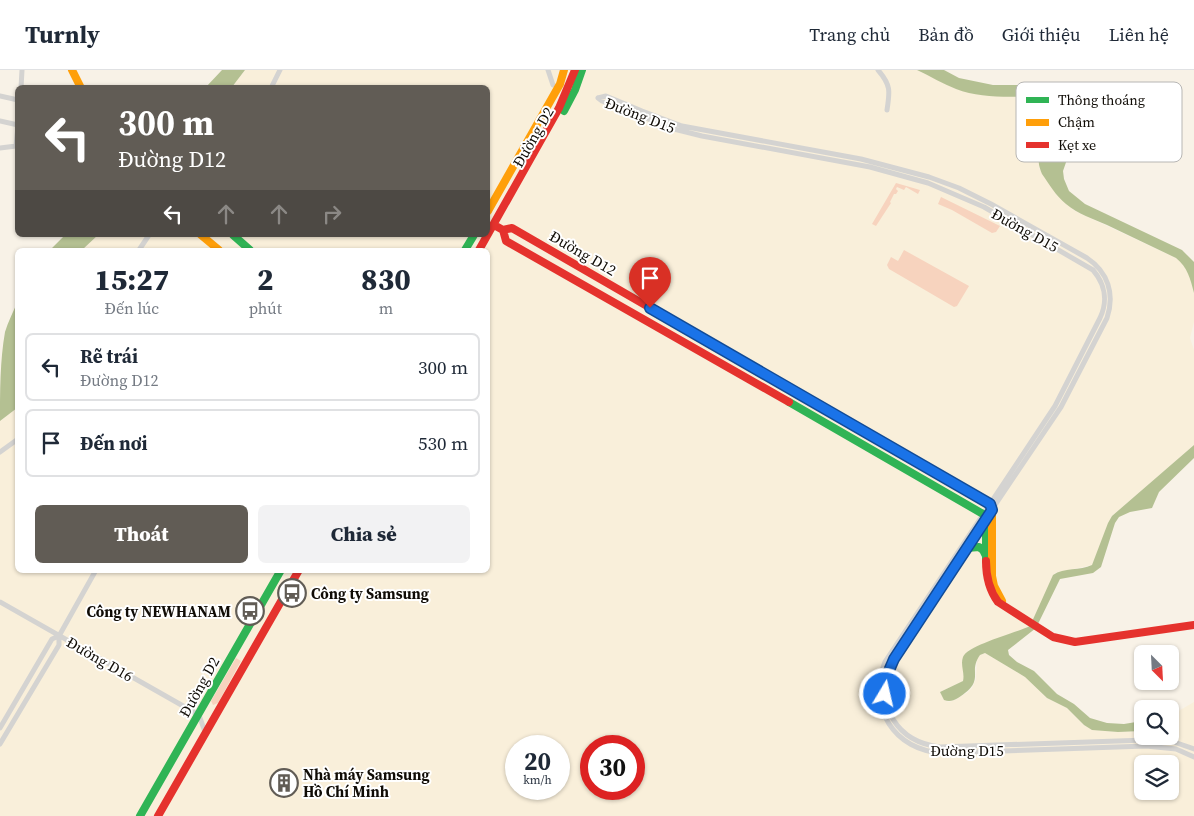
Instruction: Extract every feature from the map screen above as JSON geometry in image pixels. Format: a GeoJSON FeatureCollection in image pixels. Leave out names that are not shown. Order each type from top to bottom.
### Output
{"type":"FeatureCollection","features":[{"type":"Feature","properties":{"kind":"street"},"geometry":{"type":"LineString","coordinates":[[21,85],[22,70]]}},
{"type":"Feature","properties":{"kind":"street"},"geometry":{"type":"LineString","coordinates":[[72,70],[80,85]]}},
{"type":"Feature","properties":{"kind":"street"},"geometry":{"type":"LineString","coordinates":[[272,85],[280,70]]}},
{"type":"Feature","properties":{"kind":"street"},"geometry":{"type":"LineString","coordinates":[[548,70],[552,85]]}},
{"type":"Feature","properties":{"kind":"street","name":"Đường D2"},"geometry":{"type":"LineString","coordinates":[[498,188],[545,101],[558,70]]}},
{"type":"Feature","properties":{"kind":"street","name":"Đường D2"},"geometry":{"type":"LineString","coordinates":[[490,204],[491,198],[560,84],[564,70]]}},
{"type":"Feature","properties":{"kind":"street","name":"Đường D2"},"geometry":{"type":"LineString","coordinates":[[501,213],[559,108],[575,70]]}},
{"type":"Feature","properties":{"kind":"street","name":"Đường D2"},"geometry":{"type":"LineString","coordinates":[[491,223],[510,204],[572,96],[582,70]]}},
{"type":"Feature","properties":{"kind":"street"},"geometry":{"type":"LineString","coordinates":[[878,70],[888,84],[890,92],[887,110]]}},
{"type":"Feature","properties":{"kind":"street"},"geometry":{"type":"LineString","coordinates":[[0,96],[15,99]]}},
{"type":"Feature","properties":{"kind":"street","name":"Đường D15"},"geometry":{"type":"LineString","coordinates":[[991,507],[1060,407],[1107,318],[1111,304],[1110,292],[1107,281],[1099,268],[1087,258],[991,204],[959,188],[929,177],[861,159],[682,126],[606,96],[598,98],[602,102],[674,129],[702,136],[870,167],[928,183],[984,207],[1093,270],[1100,280],[1105,293],[1104,308],[1100,318],[1055,406],[991,507],[967,548],[894,659],[885,680],[886,700],[889,712],[900,729],[911,738],[924,744],[1003,747],[1146,746],[1176,749],[1194,758]]}},
{"type":"Feature","properties":{"kind":"street"},"geometry":{"type":"LineString","coordinates":[[0,121],[15,124]]}},
{"type":"Feature","properties":{"kind":"street"},"geometry":{"type":"LineString","coordinates":[[0,148],[15,146]]}},
{"type":"Feature","properties":{"kind":"street","name":"Đường D12"},"geometry":{"type":"LineString","coordinates":[[491,223],[503,230],[512,228],[846,420],[991,507]]}},
{"type":"Feature","properties":{"kind":"street","name":"Đường D12"},"geometry":{"type":"LineString","coordinates":[[503,230],[506,241],[840,431],[985,517]]}},
{"type":"Feature","properties":{"kind":"street"},"geometry":{"type":"LineString","coordinates":[[139,248],[148,237]]}},
{"type":"Feature","properties":{"kind":"street"},"geometry":{"type":"LineString","coordinates":[[203,237],[217,248]]}},
{"type":"Feature","properties":{"kind":"street"},"geometry":{"type":"LineString","coordinates":[[235,237],[248,248]]}},
{"type":"Feature","properties":{"kind":"street"},"geometry":{"type":"LineString","coordinates":[[466,248],[473,237]]}},
{"type":"Feature","properties":{"kind":"street"},"geometry":{"type":"LineString","coordinates":[[840,431],[846,420]]}},
{"type":"Feature","properties":{"kind":"street"},"geometry":{"type":"LineString","coordinates":[[0,452],[15,441]]}},
{"type":"Feature","properties":{"kind":"street"},"geometry":{"type":"LineString","coordinates":[[991,507],[993,581],[999,596],[1006,606]]}},
{"type":"Feature","properties":{"kind":"street"},"geometry":{"type":"LineString","coordinates":[[985,517],[986,575],[989,589],[994,598],[1053,637],[1075,642],[1194,624]]}},
{"type":"Feature","properties":{"kind":"street","name":"Đường D15"},"geometry":{"type":"LineString","coordinates":[[985,517],[888,656],[881,674],[879,694],[881,707],[890,726],[898,736],[916,747],[943,753],[1003,747],[1158,740],[1181,744],[1194,750]]}},
{"type":"Feature","properties":{"kind":"street"},"geometry":{"type":"LineString","coordinates":[[967,548],[981,547],[986,557]]}},
{"type":"Feature","properties":{"kind":"street"},"geometry":{"type":"LineString","coordinates":[[0,744],[59,645],[59,636],[94,573]]}},
{"type":"Feature","properties":{"kind":"street","name":"Đường D2"},"geometry":{"type":"LineString","coordinates":[[140,816],[199,716],[278,573]]}},
{"type":"Feature","properties":{"kind":"street","name":"Đường D2"},"geometry":{"type":"LineString","coordinates":[[159,816],[297,573]]}},
{"type":"Feature","properties":{"kind":"street","name":"Đường D16"},"geometry":{"type":"LineString","coordinates":[[0,602],[199,716]]}},
{"type":"Feature","properties":{"kind":"street"},"geometry":{"type":"LineString","coordinates":[[0,728],[52,639],[59,636]]}},
{"type":"Feature","properties":{"kind":"street"},"geometry":{"type":"LineString","coordinates":[[199,716],[206,733]]}},
{"type":"Feature","properties":{"kind":"shaded area"},"geometry":{"type":"Polygon","coordinates":[[[222,70],[245,70],[234,85],[208,85],[222,70]]]}},
{"type":"Feature","properties":{"kind":"shaded area"},"geometry":{"type":"Polygon","coordinates":[[[245,70],[917,70],[956,89],[992,96],[1016,96],[1016,162],[1042,162],[1039,168],[1057,195],[1075,211],[1176,258],[1182,263],[1189,274],[1194,293],[1194,322],[1190,338],[1194,350],[1194,445],[1112,516],[1092,565],[1055,573],[1030,626],[969,650],[962,660],[963,681],[940,692],[946,701],[949,702],[968,692],[976,679],[977,658],[985,653],[1025,677],[1047,698],[1067,708],[1084,725],[1093,730],[1134,731],[1134,745],[1179,745],[1179,711],[1194,702],[1194,816],[0,816],[0,421],[15,410],[15,573],[490,573],[490,248],[84,248],[96,237],[490,237],[490,85],[234,85],[245,70]]]}},
{"type":"Feature","properties":{"kind":"shaded area"},"geometry":{"type":"Polygon","coordinates":[[[917,70],[944,70],[959,78],[993,85],[1016,85],[1016,97],[979,95],[951,87],[917,70]]]}},
{"type":"Feature","properties":{"kind":"shaded area"},"geometry":{"type":"Polygon","coordinates":[[[1039,162],[1066,162],[1063,171],[1069,191],[1085,204],[1182,250],[1194,262],[1194,293],[1186,270],[1176,258],[1071,208],[1056,194],[1039,167],[1039,162]]]}},
{"type":"Feature","properties":{"kind":"shaded area"},"geometry":{"type":"Polygon","coordinates":[[[896,183],[920,190],[918,194],[906,187],[904,190],[897,187],[898,191],[894,194],[891,203],[876,226],[872,224],[896,183]]]}},
{"type":"Feature","properties":{"kind":"shaded area"},"geometry":{"type":"Polygon","coordinates":[[[941,197],[1000,226],[996,232],[992,233],[938,204],[941,197]]]}},
{"type":"Feature","properties":{"kind":"shaded area"},"geometry":{"type":"Polygon","coordinates":[[[63,237],[96,237],[84,248],[52,248],[63,237]]]}},
{"type":"Feature","properties":{"kind":"shaded area"},"geometry":{"type":"Polygon","coordinates":[[[904,250],[969,286],[957,306],[954,307],[889,269],[887,265],[891,257],[898,261],[904,250]]]}},
{"type":"Feature","properties":{"kind":"shaded area"},"geometry":{"type":"Polygon","coordinates":[[[15,308],[15,410],[0,421],[3,343],[6,328],[15,308]]]}},
{"type":"Feature","properties":{"kind":"shaded area"},"geometry":{"type":"Polygon","coordinates":[[[1194,445],[1194,458],[1159,492],[1152,508],[1130,512],[1119,517],[1115,523],[1101,567],[1093,573],[1060,579],[1036,628],[1008,650],[1009,655],[1017,662],[1034,671],[1057,694],[1074,704],[1090,718],[1107,723],[1134,722],[1134,731],[1092,730],[1084,725],[1067,708],[1047,698],[1025,677],[985,653],[980,655],[977,661],[974,681],[967,692],[956,699],[944,700],[940,692],[963,681],[962,660],[967,653],[983,644],[1030,626],[1053,575],[1062,571],[1092,565],[1112,516],[1194,445]]]}},
{"type":"Feature","properties":{"kind":"shaded area"},"geometry":{"type":"Polygon","coordinates":[[[236,658],[241,661],[218,703],[213,705],[211,701],[236,658]]]}},
{"type":"Feature","properties":{"kind":"traffic: fast"},"geometry":{"type":"LineString","coordinates":[[564,111],[575,90],[582,70]]}},
{"type":"Feature","properties":{"kind":"traffic: fast"},"geometry":{"type":"LineString","coordinates":[[235,237],[248,248]]}},
{"type":"Feature","properties":{"kind":"traffic: fast"},"geometry":{"type":"LineString","coordinates":[[466,248],[473,237]]}},
{"type":"Feature","properties":{"kind":"traffic: fast"},"geometry":{"type":"LineString","coordinates":[[789,402],[983,514],[986,519],[986,561]]}},
{"type":"Feature","properties":{"kind":"traffic: fast"},"geometry":{"type":"LineString","coordinates":[[967,548],[979,547],[986,556]]}},
{"type":"Feature","properties":{"kind":"traffic: fast"},"geometry":{"type":"LineString","coordinates":[[140,816],[279,573]]}},
{"type":"Feature","properties":{"kind":"traffic: slow"},"geometry":{"type":"LineString","coordinates":[[72,70],[80,85]]}},
{"type":"Feature","properties":{"kind":"traffic: slow"},"geometry":{"type":"LineString","coordinates":[[490,207],[560,84],[564,70]]}},
{"type":"Feature","properties":{"kind":"traffic: slow"},"geometry":{"type":"LineString","coordinates":[[203,237],[217,248]]}},
{"type":"Feature","properties":{"kind":"traffic: slow"},"geometry":{"type":"LineString","coordinates":[[789,388],[990,504],[992,510],[992,576],[994,586],[1002,601]]}},
{"type":"Feature","properties":{"kind":"traffic: jam"},"geometry":{"type":"LineString","coordinates":[[490,230],[559,108],[575,70]]}},
{"type":"Feature","properties":{"kind":"traffic: jam"},"geometry":{"type":"LineString","coordinates":[[494,225],[503,230],[512,228],[789,388]]}},
{"type":"Feature","properties":{"kind":"traffic: jam"},"geometry":{"type":"LineString","coordinates":[[503,230],[506,241],[789,402]]}},
{"type":"Feature","properties":{"kind":"traffic: jam"},"geometry":{"type":"LineString","coordinates":[[480,248],[486,237]]}},
{"type":"Feature","properties":{"kind":"traffic: jam"},"geometry":{"type":"LineString","coordinates":[[986,561],[989,583],[992,593],[998,602],[1053,637],[1075,642],[1194,625]]}},
{"type":"Feature","properties":{"kind":"traffic: jam"},"geometry":{"type":"LineString","coordinates":[[158,816],[297,573]]}},
{"type":"Feature","properties":{"kind":"place","name":"Công ty Samsung"},"geometry":{"type":"Point","coordinates":[292,593]}},
{"type":"Feature","properties":{"kind":"place","name":"Công ty NEWHANAM"},"geometry":{"type":"Point","coordinates":[250,611]}},
{"type":"Feature","properties":{"kind":"place","name":"Nhà máy Samsung Hồ Chí Minh"},"geometry":{"type":"Point","coordinates":[284,783]}},
{"type":"Feature","properties":{"kind":"route"},"geometry":{"type":"LineString","coordinates":[[650,308],[990,504],[992,510],[890,666],[885,680],[885,694]]}}]}
